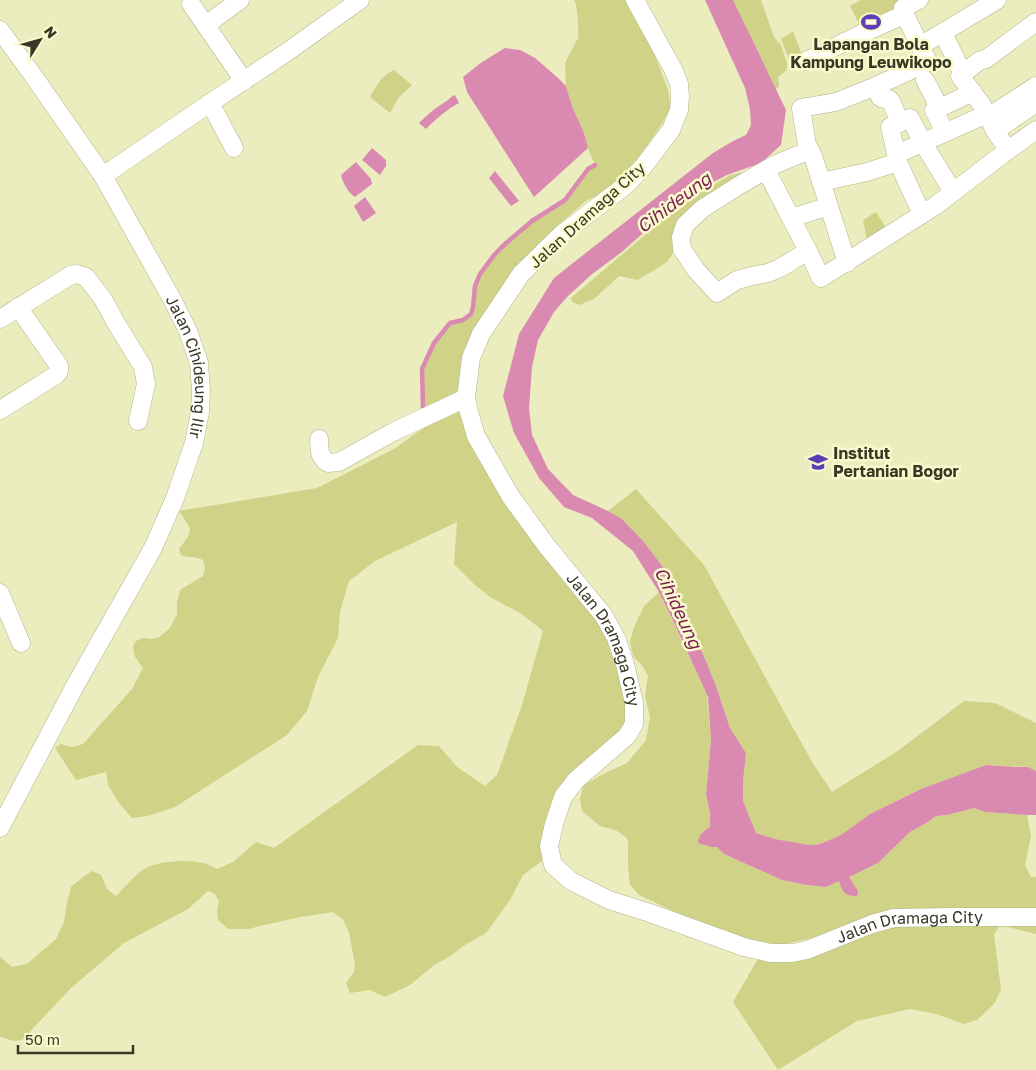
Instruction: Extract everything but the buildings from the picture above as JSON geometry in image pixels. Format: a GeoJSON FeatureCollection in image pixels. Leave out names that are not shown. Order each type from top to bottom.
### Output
{"type":"FeatureCollection","features":[{"type":"Feature","properties":{"kind":"street"},"geometry":{"type":"LineString","coordinates":[[206,25],[240,0]]}},
{"type":"Feature","properties":{"kind":"street"},"geometry":{"type":"LineString","coordinates":[[103,176],[287,52],[360,0]]}},
{"type":"Feature","properties":{"kind":"street","name":"Jalan Dramaga City"},"geometry":{"type":"LineString","coordinates":[[635,0],[674,71],[679,84],[679,110],[671,130],[644,166],[626,185],[562,234],[521,274],[481,334],[471,358],[466,398],[476,436],[510,497],[608,623],[616,638],[625,664],[634,703],[634,724],[627,736],[576,780],[563,797],[549,846],[553,865],[570,882],[609,900],[744,947],[770,952],[792,954],[872,924],[894,918],[954,916],[1036,917]]}},
{"type":"Feature","properties":{"kind":"street"},"geometry":{"type":"LineString","coordinates":[[847,263],[805,134],[801,108],[836,102],[928,62],[903,8],[919,0]]}},
{"type":"Feature","properties":{"kind":"street"},"geometry":{"type":"LineString","coordinates":[[920,46],[997,0]]}},
{"type":"Feature","properties":{"kind":"street"},"geometry":{"type":"LineString","coordinates":[[191,4],[244,81]]}},
{"type":"Feature","properties":{"kind":"street"},"geometry":{"type":"LineString","coordinates":[[806,61],[895,18],[903,15],[906,17]]}},
{"type":"Feature","properties":{"kind":"street"},"geometry":{"type":"LineString","coordinates":[[1008,150],[990,121],[986,110],[960,76],[1036,22]]}},
{"type":"Feature","properties":{"kind":"street","name":"Jalan Cihideung Ilir"},"geometry":{"type":"LineString","coordinates":[[0,30],[38,81],[103,176],[172,299],[188,331],[199,363],[201,390],[200,412],[191,452],[153,548],[76,684],[0,828]]}},
{"type":"Feature","properties":{"kind":"street"},"geometry":{"type":"LineString","coordinates":[[943,33],[964,73]]}},
{"type":"Feature","properties":{"kind":"street"},"geometry":{"type":"LineString","coordinates":[[925,80],[938,106]]}},
{"type":"Feature","properties":{"kind":"street"},"geometry":{"type":"LineString","coordinates":[[876,86],[880,98],[891,101],[900,123]]}},
{"type":"Feature","properties":{"kind":"street"},"geometry":{"type":"LineString","coordinates":[[990,121],[1036,86]]}},
{"type":"Feature","properties":{"kind":"street"},"geometry":{"type":"LineString","coordinates":[[938,106],[944,106],[973,92]]}},
{"type":"Feature","properties":{"kind":"street"},"geometry":{"type":"LineString","coordinates":[[210,103],[234,148]]}},
{"type":"Feature","properties":{"kind":"street"},"geometry":{"type":"LineString","coordinates":[[821,182],[867,172],[945,133],[990,121],[1036,103]]}},
{"type":"Feature","properties":{"kind":"street"},"geometry":{"type":"LineString","coordinates":[[938,106],[935,108],[934,113],[945,133]]}},
{"type":"Feature","properties":{"kind":"street"},"geometry":{"type":"LineString","coordinates":[[922,214],[898,158],[890,127],[910,118],[922,143],[953,192]]}},
{"type":"Feature","properties":{"kind":"street"},"geometry":{"type":"LineString","coordinates":[[766,170],[822,278],[935,206],[1036,130]]}},
{"type":"Feature","properties":{"kind":"street"},"geometry":{"type":"LineString","coordinates":[[808,251],[780,268],[768,273],[737,280],[716,293],[696,270],[682,249],[682,237],[684,225],[702,209],[776,164],[810,150]]}},
{"type":"Feature","properties":{"kind":"street"},"geometry":{"type":"LineString","coordinates":[[791,218],[823,208]]}},
{"type":"Feature","properties":{"kind":"street"},"geometry":{"type":"LineString","coordinates":[[0,319],[72,275],[77,274],[86,277],[103,299],[143,367],[146,384],[138,421]]}},
{"type":"Feature","properties":{"kind":"street"},"geometry":{"type":"LineString","coordinates":[[0,410],[59,372],[59,366],[18,307]]}},
{"type":"Feature","properties":{"kind":"street"},"geometry":{"type":"LineString","coordinates":[[319,439],[320,454],[323,459],[328,463],[339,462],[393,432],[466,398]]}},
{"type":"Feature","properties":{"kind":"street"},"geometry":{"type":"LineString","coordinates":[[0,593],[21,643]]}},
{"type":"Feature","properties":{"kind":"green space"},"geometry":{"type":"Polygon","coordinates":[[[574,0],[625,0],[654,53],[668,90],[671,108],[638,158],[623,174],[599,197],[591,198],[583,203],[537,245],[517,271],[456,393],[441,404],[423,408],[422,369],[434,343],[450,323],[463,320],[471,314],[475,286],[480,274],[495,254],[523,228],[565,200],[588,169],[595,165],[566,86],[565,63],[578,38],[578,21],[574,0]]]}},
{"type":"Feature","properties":{"kind":"green space"},"geometry":{"type":"Polygon","coordinates":[[[724,0],[761,0],[774,37],[781,45],[787,64],[787,70],[778,77],[779,86],[776,89],[764,84],[724,0]]]}},
{"type":"Feature","properties":{"kind":"green space","name":"Lapangan Bola Kampung Leuwikopo"},"geometry":{"type":"Polygon","coordinates":[[[861,0],[898,0],[904,12],[863,32],[850,6],[861,0]]]}},
{"type":"Feature","properties":{"kind":"green space"},"geometry":{"type":"Polygon","coordinates":[[[793,31],[803,58],[791,64],[781,39],[793,31]]]}},
{"type":"Feature","properties":{"kind":"green space"},"geometry":{"type":"Polygon","coordinates":[[[394,70],[412,85],[399,97],[390,113],[370,97],[383,78],[394,70]]]}},
{"type":"Feature","properties":{"kind":"green space"},"geometry":{"type":"Polygon","coordinates":[[[754,169],[729,196],[677,240],[675,250],[667,262],[638,280],[619,276],[594,299],[579,305],[572,302],[571,298],[659,223],[683,207],[691,197],[728,176],[754,169]]]}},
{"type":"Feature","properties":{"kind":"green space"},"geometry":{"type":"Polygon","coordinates":[[[876,212],[888,231],[868,245],[863,220],[876,212]]]}},
{"type":"Feature","properties":{"kind":"green space"},"geometry":{"type":"Polygon","coordinates":[[[459,408],[500,493],[558,574],[587,605],[607,639],[622,681],[627,702],[627,722],[569,775],[550,806],[543,835],[542,861],[523,875],[510,900],[486,933],[433,966],[410,985],[385,997],[370,990],[350,993],[346,983],[354,972],[355,965],[349,932],[343,920],[333,912],[300,917],[248,929],[228,929],[218,920],[217,910],[219,901],[215,894],[208,891],[188,909],[124,943],[72,987],[22,1040],[14,1041],[0,1037],[0,957],[12,967],[27,964],[56,939],[64,922],[71,887],[92,871],[101,875],[107,889],[116,896],[139,873],[154,865],[167,862],[190,861],[205,863],[217,869],[233,862],[256,842],[274,848],[418,745],[439,746],[457,767],[485,786],[497,775],[522,705],[543,631],[522,614],[490,597],[454,564],[457,522],[375,561],[349,581],[340,612],[338,638],[318,677],[307,711],[287,735],[175,807],[147,816],[132,818],[119,803],[108,785],[106,772],[76,780],[55,748],[61,744],[72,747],[83,744],[132,689],[143,668],[134,655],[133,646],[136,641],[143,638],[158,638],[170,628],[177,614],[180,590],[203,576],[205,568],[203,560],[181,555],[179,549],[190,530],[179,511],[317,488],[394,449],[425,427],[425,422],[459,408]]]}},
{"type":"Feature","properties":{"kind":"green space"},"geometry":{"type":"Polygon","coordinates":[[[636,489],[704,565],[788,719],[832,792],[899,750],[964,701],[995,703],[1036,723],[1036,771],[1028,767],[986,765],[921,789],[870,814],[841,835],[820,844],[809,845],[775,839],[756,833],[743,801],[746,753],[730,728],[715,683],[674,585],[644,542],[622,519],[608,511],[636,489]]]}},
{"type":"Feature","properties":{"kind":"green space"},"geometry":{"type":"Polygon","coordinates":[[[659,592],[707,695],[711,740],[706,795],[710,813],[710,827],[701,832],[711,847],[717,847],[724,854],[782,880],[826,887],[839,881],[858,891],[849,877],[878,863],[910,832],[936,816],[974,808],[985,812],[1027,815],[1031,836],[1025,865],[1031,877],[1036,877],[1036,909],[922,908],[892,911],[816,937],[780,945],[731,935],[701,924],[639,895],[630,885],[628,842],[626,837],[617,831],[600,826],[582,811],[580,799],[583,786],[627,763],[646,740],[650,717],[645,696],[648,676],[642,665],[633,656],[630,642],[634,627],[644,606],[659,592]]]}},
{"type":"Feature","properties":{"kind":"green space"},"geometry":{"type":"Polygon","coordinates":[[[904,925],[1000,925],[994,934],[1001,990],[994,1004],[977,1020],[964,1024],[936,1014],[910,1009],[857,1021],[778,1070],[733,1002],[759,957],[904,925]]]}},
{"type":"Feature","properties":{"kind":"green space"},"geometry":{"type":"Polygon","coordinates":[[[1000,925],[1036,925],[1036,934],[1000,925]]]}},
{"type":"Feature","properties":{"kind":"water","name":"Cihideung"},"geometry":{"type":"Polygon","coordinates":[[[705,0],[733,0],[786,110],[781,145],[761,163],[727,175],[691,194],[591,275],[554,312],[538,340],[532,367],[529,408],[532,435],[548,469],[573,495],[622,519],[644,542],[674,585],[715,683],[730,728],[746,753],[743,801],[756,833],[775,839],[809,845],[820,844],[841,835],[870,814],[921,789],[986,765],[1028,767],[1036,771],[1036,815],[985,812],[974,808],[936,816],[910,832],[878,863],[849,877],[858,891],[857,896],[845,893],[839,881],[826,887],[782,880],[724,854],[717,847],[698,843],[701,834],[710,827],[710,813],[706,795],[711,740],[708,697],[659,592],[633,551],[592,518],[564,507],[539,478],[514,433],[503,396],[519,334],[554,278],[713,153],[746,135],[751,125],[750,109],[745,88],[705,0]]]}},
{"type":"Feature","properties":{"kind":"water"},"geometry":{"type":"Polygon","coordinates":[[[505,48],[520,50],[535,58],[566,86],[588,148],[534,197],[467,92],[463,77],[482,62],[505,48]]]}},
{"type":"Feature","properties":{"kind":"water"},"geometry":{"type":"Polygon","coordinates":[[[455,95],[459,103],[441,115],[426,129],[419,123],[434,109],[455,95]]]}},
{"type":"Feature","properties":{"kind":"water"},"geometry":{"type":"Polygon","coordinates":[[[372,148],[386,160],[386,166],[380,175],[362,160],[372,148]]]}},
{"type":"Feature","properties":{"kind":"water"},"geometry":{"type":"Polygon","coordinates":[[[356,162],[371,179],[372,184],[355,197],[346,188],[341,175],[356,162]]]}},
{"type":"Feature","properties":{"kind":"water"},"geometry":{"type":"Polygon","coordinates":[[[495,171],[519,201],[511,206],[489,178],[495,171]]]}},
{"type":"Feature","properties":{"kind":"water"},"geometry":{"type":"Polygon","coordinates":[[[365,197],[376,213],[363,222],[354,206],[365,197]]]}},
{"type":"Feature","properties":{"kind":"waterway"},"geometry":{"type":"LineString","coordinates":[[423,408],[422,369],[434,343],[450,323],[463,320],[471,314],[475,286],[480,274],[505,244],[532,221],[565,200],[588,169],[595,165]]}},
{"type":"Feature","properties":{"kind":"place","name":"Lapangan Bola Kampung Leuwikopo"},"geometry":{"type":"Point","coordinates":[871,22]}},
{"type":"Feature","properties":{"kind":"place","name":"Institut Pertanian Bogor"},"geometry":{"type":"Point","coordinates":[818,462]}}]}
